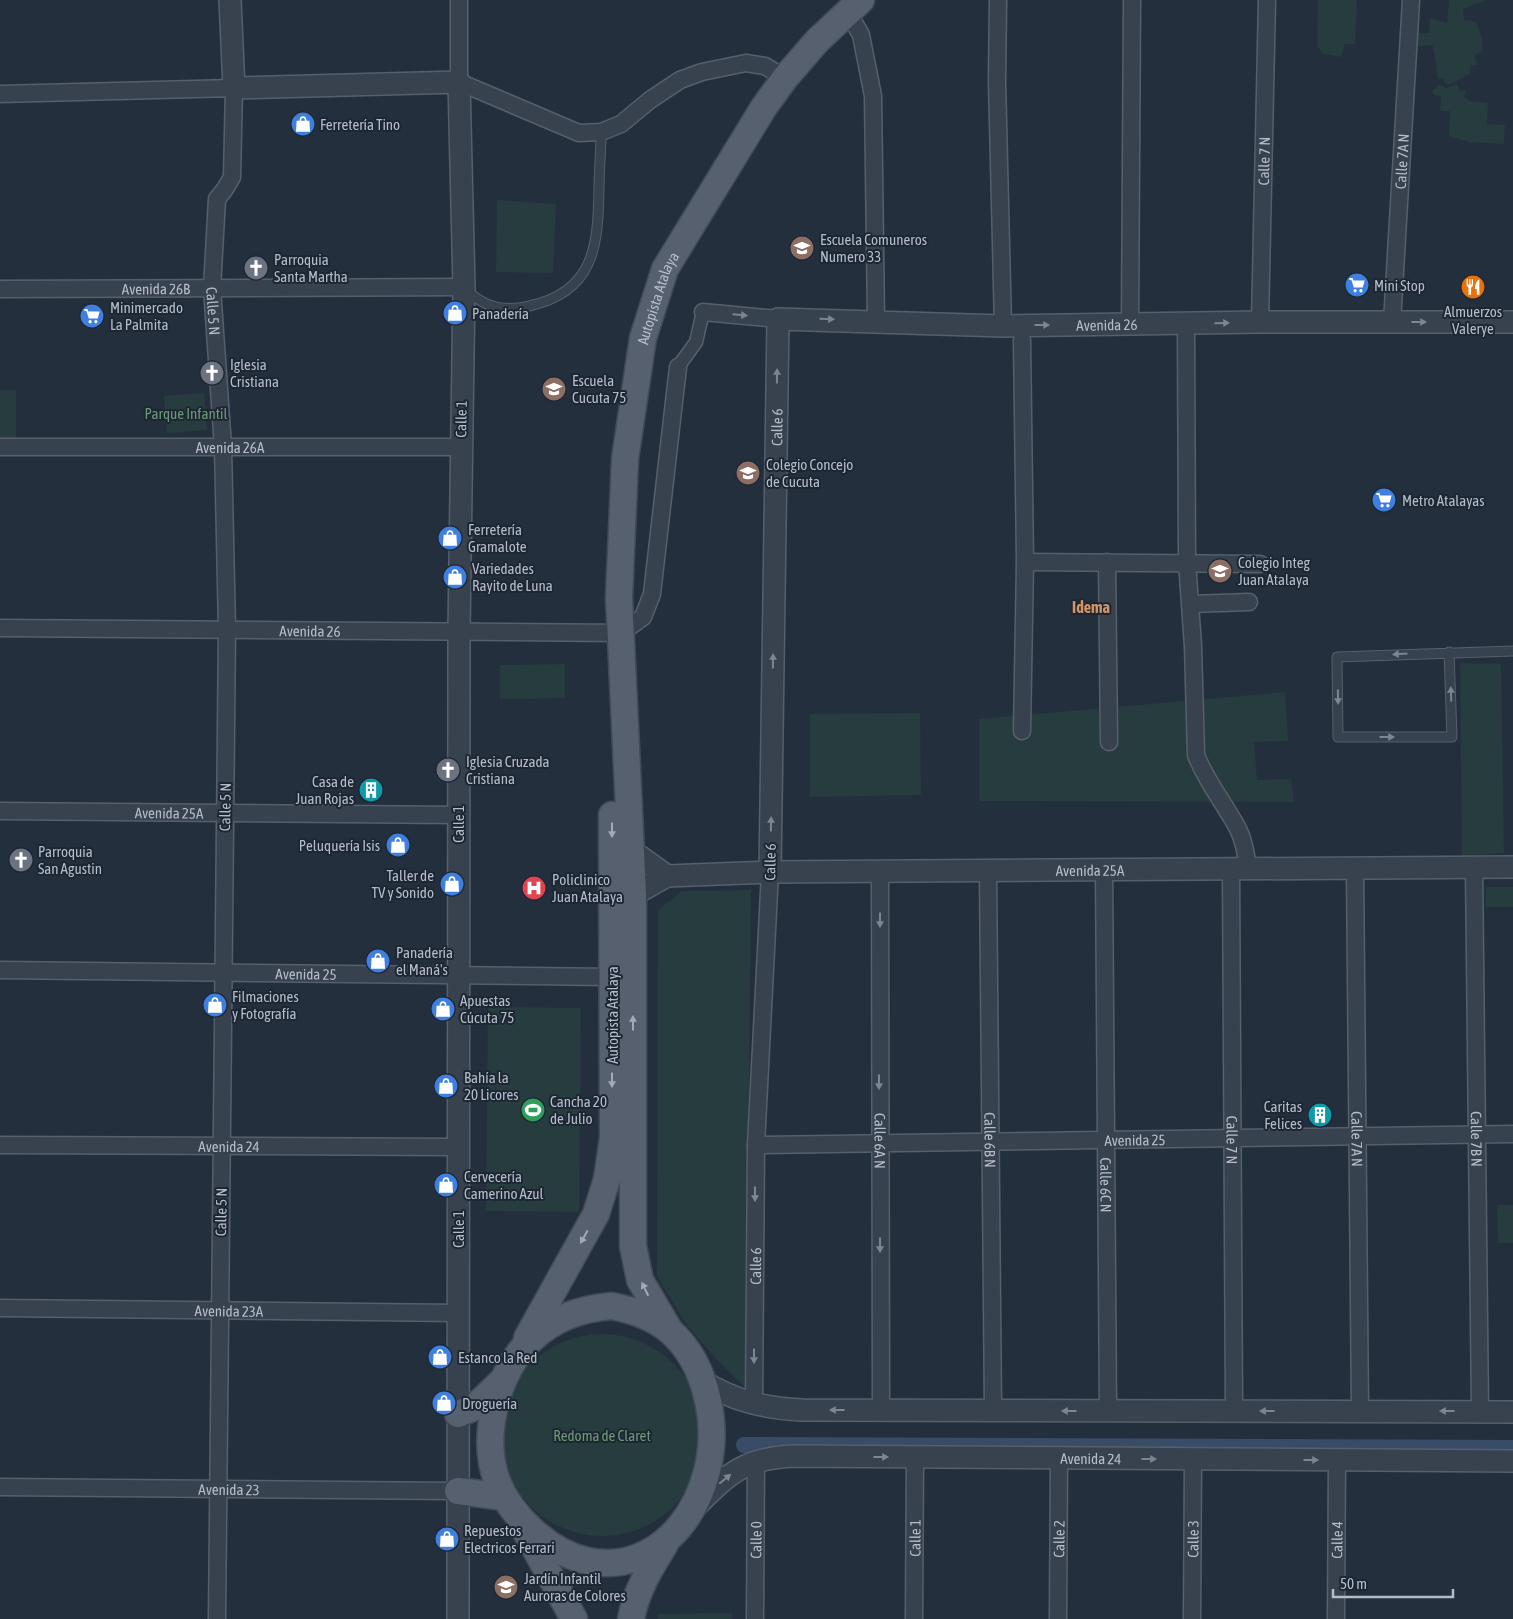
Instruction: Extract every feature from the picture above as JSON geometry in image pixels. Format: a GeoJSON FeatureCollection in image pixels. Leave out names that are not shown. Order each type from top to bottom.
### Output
{"type":"FeatureCollection","features":[{"type":"Feature","properties":{"kind":"main road","name":"Autopista Atalaya"},"geometry":{"type":"LineString","coordinates":[[670,1331],[640,1280],[633,1246],[633,895],[619,598],[625,459],[644,338],[665,269],[707,197],[764,107],[785,78],[817,41],[854,6]]}},
{"type":"Feature","properties":{"kind":"main road","name":"Autopista Atalaya"},"geometry":{"type":"LineString","coordinates":[[502,1382],[596,1214],[607,1179],[613,1138],[612,759],[621,659]]}},
{"type":"Feature","properties":{"kind":"main road"},"geometry":{"type":"LineString","coordinates":[[521,1349],[551,1324],[567,1314],[591,1308],[612,1306],[629,1309],[642,1314],[670,1331],[690,1357],[702,1381],[711,1418],[711,1448],[707,1471],[700,1492],[689,1512],[668,1539],[647,1572],[634,1601],[631,1619]]}},
{"type":"Feature","properties":{"kind":"main road"},"geometry":{"type":"LineString","coordinates":[[458,1414],[475,1407],[502,1382]]}},
{"type":"Feature","properties":{"kind":"main road"},"geometry":{"type":"LineString","coordinates":[[502,1382],[492,1424],[490,1448],[493,1469],[510,1507],[574,1619]]}},
{"type":"Feature","properties":{"kind":"main road"},"geometry":{"type":"LineString","coordinates":[[458,1491],[510,1507],[546,1543],[565,1555],[586,1562],[608,1564],[630,1560],[650,1552],[668,1539]]}},
{"type":"Feature","properties":{"kind":"street","name":"Calle 5 N"},"geometry":{"type":"LineString","coordinates":[[217,1619],[227,630],[223,447],[212,288],[216,199],[226,189],[232,177],[234,88],[230,0]]}},
{"type":"Feature","properties":{"kind":"street","name":"Calle 1"},"geometry":{"type":"LineString","coordinates":[[458,1619],[458,815],[464,287],[459,0]]}},
{"type":"Feature","properties":{"kind":"street"},"geometry":{"type":"LineString","coordinates":[[998,0],[997,81],[1003,326]]}},
{"type":"Feature","properties":{"kind":"street"},"geometry":{"type":"LineString","coordinates":[[1130,325],[1132,0]]}},
{"type":"Feature","properties":{"kind":"street","name":"Calle 7 N"},"geometry":{"type":"LineString","coordinates":[[1260,322],[1267,0]]}},
{"type":"Feature","properties":{"kind":"street","name":"Calle 7A N"},"geometry":{"type":"LineString","coordinates":[[1392,322],[1411,0]]}},
{"type":"Feature","properties":{"kind":"street"},"geometry":{"type":"LineString","coordinates":[[854,6],[873,96],[876,320]]}},
{"type":"Feature","properties":{"kind":"street"},"geometry":{"type":"LineString","coordinates":[[0,94],[459,82],[579,133],[601,132],[621,124],[650,100],[680,80],[702,72],[746,63],[764,66],[785,78]]}},
{"type":"Feature","properties":{"kind":"street","name":"Avenida 26B"},"geometry":{"type":"LineString","coordinates":[[0,289],[464,287]]}},
{"type":"Feature","properties":{"kind":"street"},"geometry":{"type":"LineString","coordinates":[[621,633],[643,617],[652,594],[678,366],[696,342],[702,312]]}},
{"type":"Feature","properties":{"kind":"street","name":"Avenida 26"},"geometry":{"type":"LineString","coordinates":[[702,312],[778,319],[876,320],[1003,326],[1260,322],[1513,322]]}},
{"type":"Feature","properties":{"kind":"street","name":"Calle 6"},"geometry":{"type":"LineString","coordinates":[[754,1405],[756,1145],[770,872],[778,319]]}},
{"type":"Feature","properties":{"kind":"street","name":"Calle 7 N"},"geometry":{"type":"LineString","coordinates":[[1186,324],[1187,562],[1191,604],[1196,755],[1201,767],[1238,828],[1245,848],[1240,869],[1232,1138],[1234,1411]]}},
{"type":"Feature","properties":{"kind":"street"},"geometry":{"type":"LineString","coordinates":[[1022,340],[1025,562],[1022,731]]}},
{"type":"Feature","properties":{"kind":"street","name":"Avenida 26A"},"geometry":{"type":"LineString","coordinates":[[0,447],[461,447]]}},
{"type":"Feature","properties":{"kind":"street"},"geometry":{"type":"LineString","coordinates":[[1025,562],[1260,564]]}},
{"type":"Feature","properties":{"kind":"street"},"geometry":{"type":"LineString","coordinates":[[1107,562],[1109,742]]}},
{"type":"Feature","properties":{"kind":"street"},"geometry":{"type":"LineString","coordinates":[[1191,604],[1249,602]]}},
{"type":"Feature","properties":{"kind":"street","name":"Avenida 26"},"geometry":{"type":"LineString","coordinates":[[0,628],[621,633]]}},
{"type":"Feature","properties":{"kind":"street","name":"Avenida 25A"},"geometry":{"type":"LineString","coordinates":[[0,811],[458,815]]}},
{"type":"Feature","properties":{"kind":"street"},"geometry":{"type":"LineString","coordinates":[[630,850],[667,876]]}},
{"type":"Feature","properties":{"kind":"street","name":"Calle 7B N"},"geometry":{"type":"LineString","coordinates":[[1474,867],[1480,1411]]}},
{"type":"Feature","properties":{"kind":"street","name":"Avenida 25A"},"geometry":{"type":"LineString","coordinates":[[633,895],[667,876],[770,872],[1513,867]]}},
{"type":"Feature","properties":{"kind":"street","name":"Calle 7A N"},"geometry":{"type":"LineString","coordinates":[[1355,868],[1360,1411]]}},
{"type":"Feature","properties":{"kind":"street","name":"Calle 6B N"},"geometry":{"type":"LineString","coordinates":[[988,870],[993,1410]]}},
{"type":"Feature","properties":{"kind":"street","name":"Calle 6C N"},"geometry":{"type":"LineString","coordinates":[[1104,870],[1108,1411]]}},
{"type":"Feature","properties":{"kind":"street","name":"Calle 6A N"},"geometry":{"type":"LineString","coordinates":[[880,871],[879,1143],[881,1410]]}},
{"type":"Feature","properties":{"kind":"street","name":"Avenida 25"},"geometry":{"type":"LineString","coordinates":[[0,970],[612,977]]}},
{"type":"Feature","properties":{"kind":"street","name":"Avenida 25"},"geometry":{"type":"LineString","coordinates":[[756,1145],[1513,1134]]}},
{"type":"Feature","properties":{"kind":"street","name":"Avenida 24"},"geometry":{"type":"LineString","coordinates":[[0,1145],[458,1147]]}},
{"type":"Feature","properties":{"kind":"street","name":"Avenida 23A"},"geometry":{"type":"LineString","coordinates":[[0,1308],[458,1314]]}},
{"type":"Feature","properties":{"kind":"street"},"geometry":{"type":"LineString","coordinates":[[702,1381],[737,1400],[754,1405],[802,1410],[1513,1412]]}},
{"type":"Feature","properties":{"kind":"street","name":"Avenida 24"},"geometry":{"type":"LineString","coordinates":[[689,1512],[726,1477],[740,1467],[756,1461],[792,1456],[1058,1459],[1513,1460]]}},
{"type":"Feature","properties":{"kind":"street","name":"Calle 1"},"geometry":{"type":"LineString","coordinates":[[914,1619],[915,1457]]}},
{"type":"Feature","properties":{"kind":"street","name":"Calle 2"},"geometry":{"type":"LineString","coordinates":[[1058,1459],[1058,1619]]}},
{"type":"Feature","properties":{"kind":"street","name":"Calle 3"},"geometry":{"type":"LineString","coordinates":[[1192,1619],[1193,1459]]}},
{"type":"Feature","properties":{"kind":"street","name":"Calle 4"},"geometry":{"type":"LineString","coordinates":[[1336,1619],[1337,1460]]}},
{"type":"Feature","properties":{"kind":"street","name":"Calle 0"},"geometry":{"type":"LineString","coordinates":[[755,1619],[756,1461]]}},
{"type":"Feature","properties":{"kind":"street","name":"Avenida 23"},"geometry":{"type":"LineString","coordinates":[[0,1488],[458,1491]]}},
{"type":"Feature","properties":{"kind":"lane"},"geometry":{"type":"LineString","coordinates":[[464,287],[475,299],[499,308],[524,308],[547,302],[569,291],[588,268],[596,246],[601,132]]}},
{"type":"Feature","properties":{"kind":"lane"},"geometry":{"type":"LineString","coordinates":[[1449,653],[1452,737],[1338,737],[1337,657],[1449,653],[1513,651]]}},
{"type":"Feature","properties":{"kind":"lane"},"geometry":{"type":"LineString","coordinates":[[1449,653],[1513,656]]}},
{"type":"Feature","properties":{"kind":"green space"},"geometry":{"type":"Polygon","coordinates":[[[1318,0],[1357,0],[1355,44],[1345,44],[1341,57],[1324,54],[1317,46],[1318,0]]]}},
{"type":"Feature","properties":{"kind":"green space"},"geometry":{"type":"Polygon","coordinates":[[[1449,0],[1485,0],[1463,9],[1464,20],[1475,21],[1481,35],[1482,51],[1474,56],[1478,65],[1471,65],[1470,74],[1448,85],[1444,82],[1444,78],[1438,79],[1433,45],[1418,46],[1418,33],[1429,33],[1430,18],[1447,23],[1449,0]]]}},
{"type":"Feature","properties":{"kind":"green space"},"geometry":{"type":"Polygon","coordinates":[[[1457,84],[1460,91],[1466,91],[1464,97],[1470,101],[1488,103],[1487,124],[1505,125],[1504,144],[1469,142],[1449,136],[1450,111],[1440,111],[1441,96],[1434,95],[1432,91],[1440,85],[1446,88],[1457,84]]]}},
{"type":"Feature","properties":{"kind":"green space"},"geometry":{"type":"Polygon","coordinates":[[[497,200],[556,204],[553,273],[496,272],[497,200]]]}},
{"type":"Feature","properties":{"kind":"green space"},"geometry":{"type":"Polygon","coordinates":[[[0,390],[16,390],[16,443],[0,443],[0,390]]]}},
{"type":"Feature","properties":{"kind":"green space","name":"Parque Infantil"},"geometry":{"type":"Polygon","coordinates":[[[204,393],[207,430],[167,433],[164,396],[204,393]]]}},
{"type":"Feature","properties":{"kind":"green space"},"geometry":{"type":"Polygon","coordinates":[[[1460,663],[1501,664],[1504,853],[1462,856],[1460,663]]]}},
{"type":"Feature","properties":{"kind":"green space"},"geometry":{"type":"Polygon","coordinates":[[[565,664],[565,698],[500,699],[500,665],[565,664]]]}},
{"type":"Feature","properties":{"kind":"green space"},"geometry":{"type":"Polygon","coordinates":[[[1285,692],[1288,741],[1254,742],[1257,780],[1291,779],[1294,802],[979,801],[979,719],[1285,692]]]}},
{"type":"Feature","properties":{"kind":"green space"},"geometry":{"type":"Polygon","coordinates":[[[920,713],[921,795],[810,797],[810,714],[920,713]]]}},
{"type":"Feature","properties":{"kind":"green space"},"geometry":{"type":"Polygon","coordinates":[[[1486,887],[1513,887],[1513,907],[1486,907],[1486,887]]]}},
{"type":"Feature","properties":{"kind":"green space"},"geometry":{"type":"Polygon","coordinates":[[[751,890],[746,1388],[717,1360],[686,1324],[657,1276],[658,910],[682,891],[751,890]]]}},
{"type":"Feature","properties":{"kind":"green space","name":"Cancha 20 de Julio"},"geometry":{"type":"Polygon","coordinates":[[[488,1007],[581,1008],[579,1212],[486,1211],[488,1007]]]}},
{"type":"Feature","properties":{"kind":"green space"},"geometry":{"type":"Polygon","coordinates":[[[1497,1205],[1513,1205],[1513,1243],[1498,1243],[1497,1205]]]}},
{"type":"Feature","properties":{"kind":"green space","name":"Redoma de Claret"},"geometry":{"type":"Polygon","coordinates":[[[592,1334],[612,1334],[641,1341],[674,1363],[696,1396],[703,1425],[703,1445],[696,1474],[674,1507],[641,1529],[612,1536],[592,1536],[563,1529],[530,1507],[508,1474],[501,1445],[501,1425],[508,1396],[530,1363],[563,1341],[592,1334]]]}},
{"type":"Feature","properties":{"kind":"green space"},"geometry":{"type":"Polygon","coordinates":[[[732,1613],[732,1619],[658,1619],[658,1614],[732,1613]]]}},
{"type":"Feature","properties":{"kind":"waterway"},"geometry":{"type":"LineString","coordinates":[[744,1445],[1513,1448]]}},
{"type":"Feature","properties":{"kind":"place","name":"Ferretería Tino"},"geometry":{"type":"Point","coordinates":[303,124]}},
{"type":"Feature","properties":{"kind":"place","name":"Escuela Comuneros Numero 33"},"geometry":{"type":"Point","coordinates":[802,248]}},
{"type":"Feature","properties":{"kind":"place","name":"Parroquia Santa Martha"},"geometry":{"type":"Point","coordinates":[256,268]}},
{"type":"Feature","properties":{"kind":"place","name":"Mini Stop"},"geometry":{"type":"Point","coordinates":[1357,285]}},
{"type":"Feature","properties":{"kind":"place","name":"Almuerzos Valerye"},"geometry":{"type":"Point","coordinates":[1473,287]}},
{"type":"Feature","properties":{"kind":"place","name":"Panadería"},"geometry":{"type":"Point","coordinates":[455,313]}},
{"type":"Feature","properties":{"kind":"place","name":"Minimercado La Palmita"},"geometry":{"type":"Point","coordinates":[92,316]}},
{"type":"Feature","properties":{"kind":"place","name":"Iglesia Cristiana"},"geometry":{"type":"Point","coordinates":[212,373]}},
{"type":"Feature","properties":{"kind":"place","name":"Escuela Cucuta 75"},"geometry":{"type":"Point","coordinates":[554,389]}},
{"type":"Feature","properties":{"kind":"place","name":"Colegio Concejo de Cucuta"},"geometry":{"type":"Point","coordinates":[748,473]}},
{"type":"Feature","properties":{"kind":"place","name":"Metro Atalayas"},"geometry":{"type":"Point","coordinates":[1384,500]}},
{"type":"Feature","properties":{"kind":"place","name":"Ferretería Gramalote"},"geometry":{"type":"Point","coordinates":[450,538]}},
{"type":"Feature","properties":{"kind":"place","name":"Colegio Integ Juan Atalaya"},"geometry":{"type":"Point","coordinates":[1220,571]}},
{"type":"Feature","properties":{"kind":"place","name":"Variedades Rayito de Luna"},"geometry":{"type":"Point","coordinates":[455,577]}},
{"type":"Feature","properties":{"kind":"place","name":"Iglesia Cruzada Cristiana"},"geometry":{"type":"Point","coordinates":[448,770]}},
{"type":"Feature","properties":{"kind":"place","name":"Casa de Juan Rojas"},"geometry":{"type":"Point","coordinates":[371,790]}},
{"type":"Feature","properties":{"kind":"place","name":"Peluquería Isis"},"geometry":{"type":"Point","coordinates":[398,845]}},
{"type":"Feature","properties":{"kind":"place","name":"Parroquia San Agustin"},"geometry":{"type":"Point","coordinates":[21,860]}},
{"type":"Feature","properties":{"kind":"place","name":"Taller de TV y Sonido"},"geometry":{"type":"Point","coordinates":[452,884]}},
{"type":"Feature","properties":{"kind":"place","name":"Policlinico Juan Atalaya"},"geometry":{"type":"Point","coordinates":[534,888]}},
{"type":"Feature","properties":{"kind":"place","name":"Panadería el Maná's"},"geometry":{"type":"Point","coordinates":[378,961]}},
{"type":"Feature","properties":{"kind":"place","name":"Filmaciones y Fotografía"},"geometry":{"type":"Point","coordinates":[215,1005]}},
{"type":"Feature","properties":{"kind":"place","name":"Apuestas Cúcuta 75"},"geometry":{"type":"Point","coordinates":[443,1009]}},
{"type":"Feature","properties":{"kind":"place","name":"Bahía la 20 Licores"},"geometry":{"type":"Point","coordinates":[446,1086]}},
{"type":"Feature","properties":{"kind":"place","name":"Cancha 20 de Julio"},"geometry":{"type":"Point","coordinates":[533,1110]}},
{"type":"Feature","properties":{"kind":"place","name":"Caritas Felices"},"geometry":{"type":"Point","coordinates":[1320,1115]}},
{"type":"Feature","properties":{"kind":"place","name":"Cervecería Camerino Azul"},"geometry":{"type":"Point","coordinates":[446,1185]}},
{"type":"Feature","properties":{"kind":"place","name":"Estanco la Red"},"geometry":{"type":"Point","coordinates":[440,1357]}},
{"type":"Feature","properties":{"kind":"place","name":"Droguería"},"geometry":{"type":"Point","coordinates":[444,1403]}},
{"type":"Feature","properties":{"kind":"place","name":"Repuestos Electricos Ferrari"},"geometry":{"type":"Point","coordinates":[447,1539]}},
{"type":"Feature","properties":{"kind":"place","name":"Jardín Infantil Auroras de Colores"},"geometry":{"type":"Point","coordinates":[506,1587]}},
{"type":"Feature","properties":{"kind":"district","name":"Idema"},"geometry":{"type":"Point","coordinates":[1091,607]}}]}
